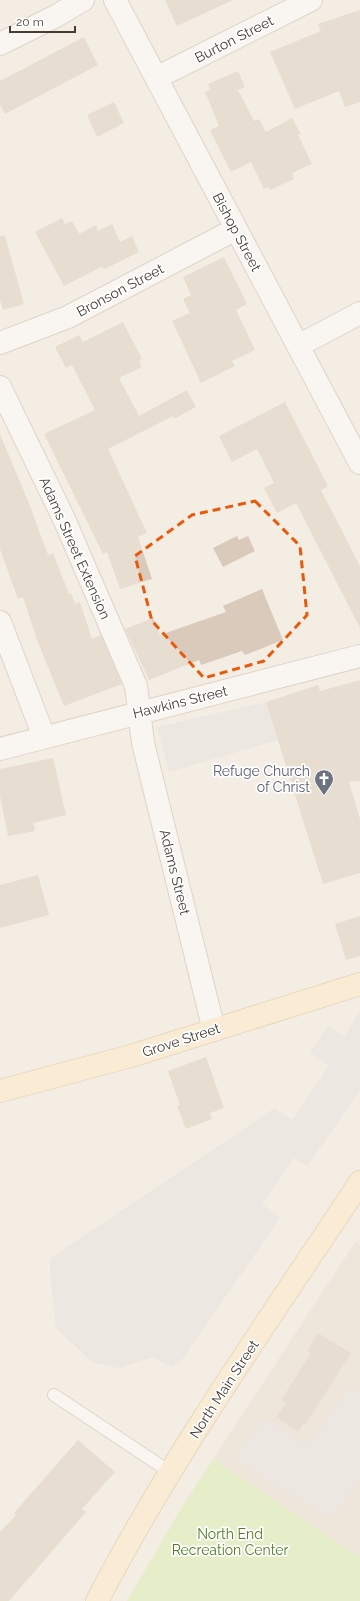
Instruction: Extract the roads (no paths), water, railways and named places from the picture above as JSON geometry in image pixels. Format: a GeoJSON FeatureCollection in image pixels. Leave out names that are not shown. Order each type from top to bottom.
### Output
{"type":"FeatureCollection","features":[{"type":"Feature","properties":{"kind":"main road","name":"Grove Street"},"geometry":{"type":"LineString","coordinates":[[0,1090],[131,1056],[360,984]]}},
{"type":"Feature","properties":{"kind":"main road","name":"North Main Street"},"geometry":{"type":"LineString","coordinates":[[97,1601],[129,1541],[170,1472],[360,1182]]}},
{"type":"Feature","properties":{"kind":"street"},"geometry":{"type":"LineString","coordinates":[[0,44],[56,16],[83,0]]}},
{"type":"Feature","properties":{"kind":"street","name":"Bishop Street"},"geometry":{"type":"LineString","coordinates":[[115,0],[360,463]]}},
{"type":"Feature","properties":{"kind":"street","name":"Burton Street"},"geometry":{"type":"LineString","coordinates":[[156,78],[311,0]]}},
{"type":"Feature","properties":{"kind":"street","name":"Bronson Street"},"geometry":{"type":"LineString","coordinates":[[0,343],[68,317],[236,229]]}},
{"type":"Feature","properties":{"kind":"street"},"geometry":{"type":"LineString","coordinates":[[298,346],[360,312]]}},
{"type":"Feature","properties":{"kind":"street","name":"Adams Street Extension"},"geometry":{"type":"LineString","coordinates":[[0,387],[64,520],[133,678],[138,694],[139,713]]}},
{"type":"Feature","properties":{"kind":"street"},"geometry":{"type":"LineString","coordinates":[[0,622],[44,737]]}},
{"type":"Feature","properties":{"kind":"street","name":"Hawkins Street"},"geometry":{"type":"LineString","coordinates":[[0,749],[360,656]]}},
{"type":"Feature","properties":{"kind":"street","name":"Adams Street"},"geometry":{"type":"LineString","coordinates":[[139,713],[143,744],[214,1030]]}},
{"type":"Feature","properties":{"kind":"lane"},"geometry":{"type":"LineString","coordinates":[[54,1396],[170,1472]]}},
{"type":"Feature","properties":{"kind":"place","name":"Refuge Church of Christ"},"geometry":{"type":"Point","coordinates":[324,796]}},
{"type":"Feature","properties":{"kind":"park label","name":"North End Recreation Center"},"geometry":{"type":"Point","coordinates":[230,1542]}}]}
